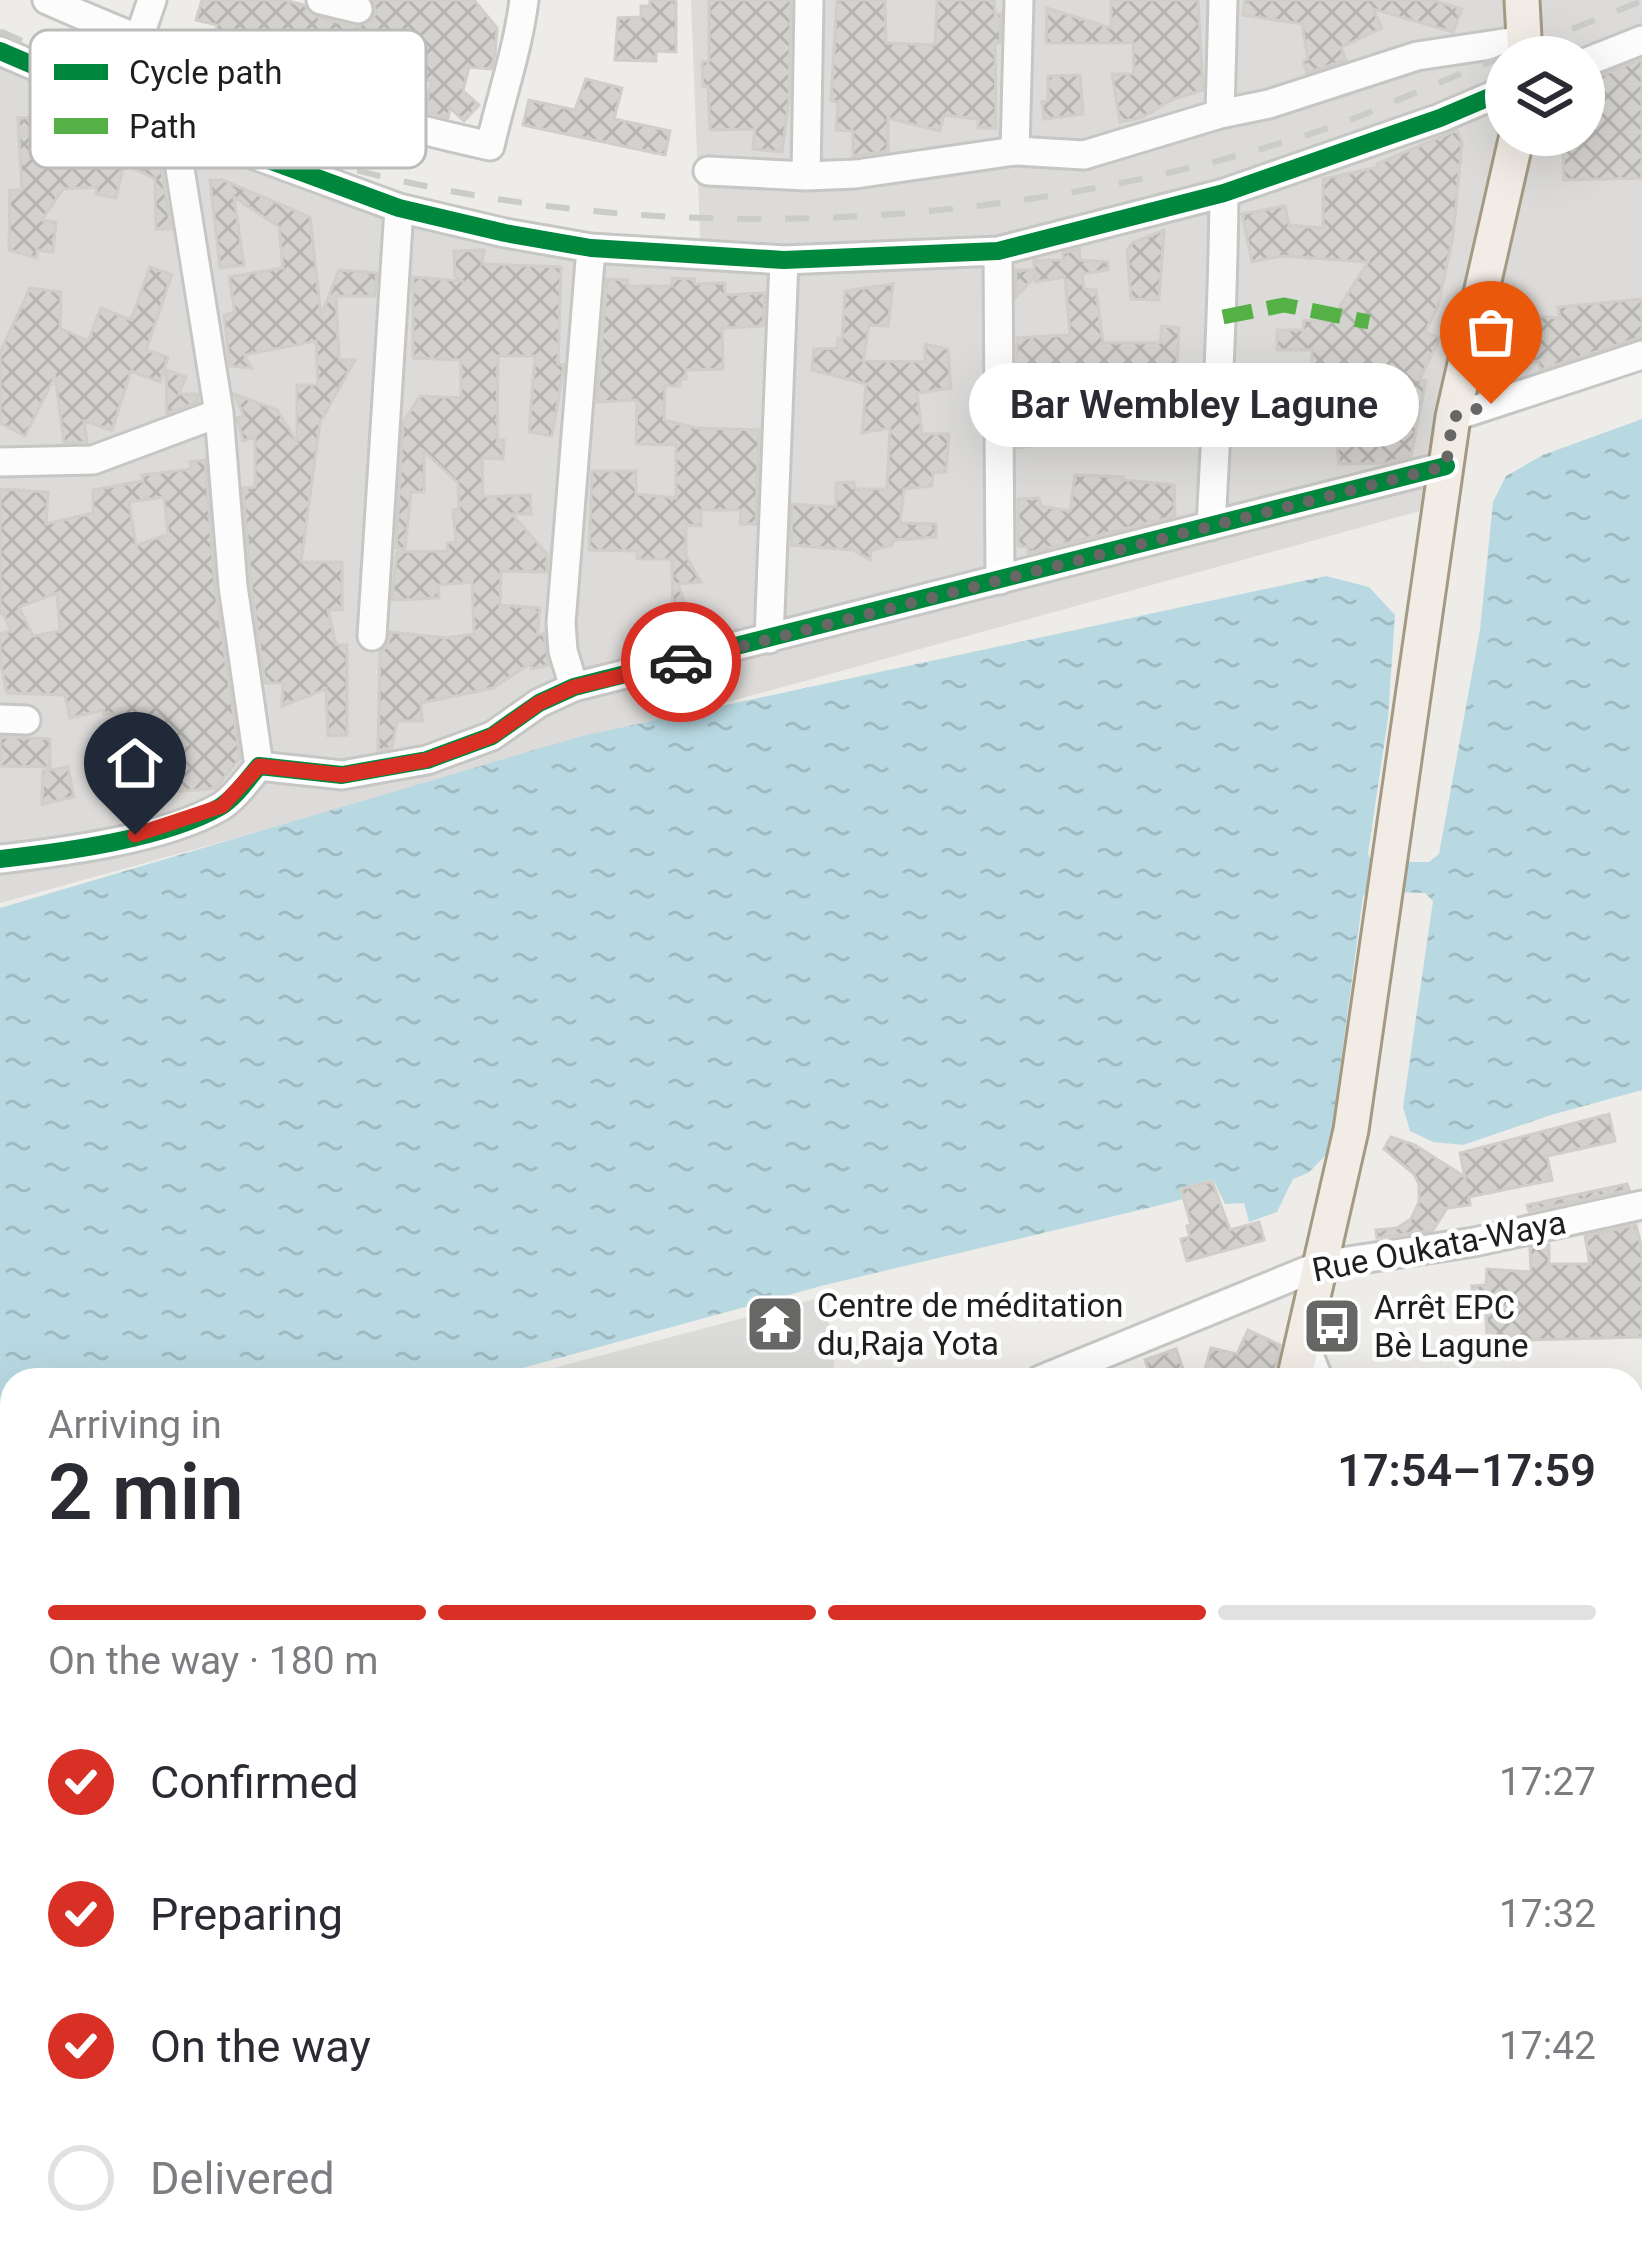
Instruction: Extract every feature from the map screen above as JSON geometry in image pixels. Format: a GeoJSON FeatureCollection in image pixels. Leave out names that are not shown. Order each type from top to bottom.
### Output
{"type":"FeatureCollection","features":[{"type":"Feature","properties":{"kind":"main road"},"geometry":{"type":"LineString","coordinates":[[1522,0],[1524,36]]}},
{"type":"Feature","properties":{"kind":"main road"},"geometry":{"type":"LineString","coordinates":[[1297,1368],[1351,1130],[1453,417],[1512,156]]}},
{"type":"Feature","properties":{"kind":"street"},"geometry":{"type":"LineString","coordinates":[[47,0],[114,30]]}},
{"type":"Feature","properties":{"kind":"street"},"geometry":{"type":"LineString","coordinates":[[142,30],[152,0]]}},
{"type":"Feature","properties":{"kind":"street"},"geometry":{"type":"LineString","coordinates":[[322,0],[358,9]]}},
{"type":"Feature","properties":{"kind":"street"},"geometry":{"type":"LineString","coordinates":[[426,131],[490,146],[507,68],[520,34],[524,0]]}},
{"type":"Feature","properties":{"kind":"street"},"geometry":{"type":"LineString","coordinates":[[806,176],[809,0]]}},
{"type":"Feature","properties":{"kind":"street"},"geometry":{"type":"LineString","coordinates":[[1015,151],[1018,0]]}},
{"type":"Feature","properties":{"kind":"street"},"geometry":{"type":"LineString","coordinates":[[1220,114],[1223,0]]}},
{"type":"Feature","properties":{"kind":"street"},"geometry":{"type":"LineString","coordinates":[[1605,55],[1642,40]]}},
{"type":"Feature","properties":{"kind":"street"},"geometry":{"type":"LineString","coordinates":[[0,51],[30,64]]}},
{"type":"Feature","properties":{"kind":"street"},"geometry":{"type":"LineString","coordinates":[[708,171],[856,174],[1015,151],[1084,155],[1270,104],[1417,56],[1485,51]]}},
{"type":"Feature","properties":{"kind":"street"},"geometry":{"type":"LineString","coordinates":[[290,168],[399,208],[591,248],[784,260],[998,251],[1225,193],[1485,99]]}},
{"type":"Feature","properties":{"kind":"street"},"geometry":{"type":"LineString","coordinates":[[179,168],[219,412],[233,586],[259,766]]}},
{"type":"Feature","properties":{"kind":"street"},"geometry":{"type":"LineString","coordinates":[[1211,526],[1225,193]]}},
{"type":"Feature","properties":{"kind":"street"},"geometry":{"type":"LineString","coordinates":[[372,636],[399,208]]}},
{"type":"Feature","properties":{"kind":"street"},"geometry":{"type":"LineString","coordinates":[[574,687],[563,651],[561,623],[591,248]]}},
{"type":"Feature","properties":{"kind":"street"},"geometry":{"type":"LineString","coordinates":[[998,251],[1000,580]]}},
{"type":"Feature","properties":{"kind":"street"},"geometry":{"type":"LineString","coordinates":[[769,639],[784,260]]}},
{"type":"Feature","properties":{"kind":"street"},"geometry":{"type":"LineString","coordinates":[[1453,417],[1642,355]]}},
{"type":"Feature","properties":{"kind":"street"},"geometry":{"type":"LineString","coordinates":[[0,462],[93,460],[219,412]]}},
{"type":"Feature","properties":{"kind":"street"},"geometry":{"type":"LineString","coordinates":[[259,766],[342,775],[427,760],[492,736],[539,703],[574,687],[1446,466]]}},
{"type":"Feature","properties":{"kind":"street"},"geometry":{"type":"LineString","coordinates":[[0,859],[98,845],[172,825],[222,806],[259,766]]}},
{"type":"Feature","properties":{"kind":"street","name":"Rue Oukata-Waya"},"geometry":{"type":"LineString","coordinates":[[1069,1368],[1321,1265],[1474,1242],[1642,1205]]}},
{"type":"Feature","properties":{"kind":"street"},"geometry":{"type":"LineString","coordinates":[[1304,1343],[1314,1368]]}},
{"type":"Feature","properties":{"kind":"shaded area"},"geometry":{"type":"Polygon","coordinates":[[[691,0],[1642,0],[1642,355],[1545,389],[1454,388],[1449,503],[0,903],[0,49],[30,61],[30,168],[292,168],[370,200],[701,261],[691,0]]]}},
{"type":"Feature","properties":{"kind":"shaded area","name":"Centre de méditation du,Raja Yota"},"geometry":{"type":"Polygon","coordinates":[[[823,1297],[835,1350],[833,1368],[554,1368],[823,1297]]]}},
{"type":"Feature","properties":{"kind":"water"},"geometry":{"type":"Polygon","coordinates":[[[1642,419],[1642,1090],[1463,1145],[1433,1142],[1410,1131],[1403,1107],[1433,901],[1425,893],[1368,891],[1363,896],[1329,1152],[1308,1173],[1293,1179],[1277,1212],[1249,1222],[1244,1203],[1225,1204],[1213,1179],[1180,1188],[1182,1199],[1173,1202],[821,1286],[523,1368],[0,1368],[0,908],[582,736],[1326,576],[1369,587],[1395,615],[1388,718],[1368,854],[1372,862],[1429,862],[1439,854],[1480,630],[1493,502],[1506,476],[1543,455],[1642,419]]]}},
{"type":"Feature","properties":{"kind":"building"},"geometry":{"type":"Polygon","coordinates":[[[202,0],[284,0],[304,5],[317,17],[355,27],[372,20],[373,0],[474,0],[497,28],[491,69],[469,67],[463,91],[479,105],[464,121],[450,108],[448,118],[426,112],[431,81],[426,80],[426,30],[216,30],[217,25],[196,20],[202,0]]]}},
{"type":"Feature","properties":{"kind":"building"},"geometry":{"type":"Polygon","coordinates":[[[650,0],[676,0],[676,52],[656,51],[656,61],[615,60],[618,18],[641,17],[641,6],[650,6],[650,0]]]}},
{"type":"Feature","properties":{"kind":"building"},"geometry":{"type":"Polygon","coordinates":[[[709,0],[791,0],[789,99],[782,152],[753,149],[755,129],[710,130],[702,62],[709,61],[709,0]]]}},
{"type":"Feature","properties":{"kind":"building"},"geometry":{"type":"Polygon","coordinates":[[[837,0],[885,0],[886,43],[935,45],[937,0],[994,0],[995,14],[1001,14],[1000,43],[995,43],[996,128],[978,128],[978,119],[944,115],[940,131],[888,118],[888,151],[853,156],[853,131],[836,130],[838,102],[831,101],[837,0]]]}},
{"type":"Feature","properties":{"kind":"building"},"geometry":{"type":"Polygon","coordinates":[[[1111,0],[1198,0],[1203,90],[1173,99],[1143,117],[1120,122],[1112,74],[1134,74],[1133,43],[1046,43],[1047,8],[1111,28],[1111,0]]]}},
{"type":"Feature","properties":{"kind":"building"},"geometry":{"type":"Polygon","coordinates":[[[1245,0],[1432,0],[1462,9],[1453,32],[1373,9],[1382,28],[1341,47],[1346,60],[1307,73],[1302,24],[1243,15],[1245,0]]]}},
{"type":"Feature","properties":{"kind":"building"},"geometry":{"type":"Polygon","coordinates":[[[1642,59],[1642,178],[1564,180],[1563,156],[1605,156],[1605,74],[1642,59]]]}},
{"type":"Feature","properties":{"kind":"building"},"geometry":{"type":"Polygon","coordinates":[[[1080,75],[1083,114],[1044,119],[1048,76],[1080,75]]]}},
{"type":"Feature","properties":{"kind":"building"},"geometry":{"type":"Polygon","coordinates":[[[586,79],[622,88],[614,119],[670,131],[665,155],[523,125],[529,100],[575,110],[586,79]]]}},
{"type":"Feature","properties":{"kind":"building"},"geometry":{"type":"Polygon","coordinates":[[[30,117],[30,168],[123,168],[116,198],[96,194],[97,187],[63,189],[42,220],[56,222],[53,252],[37,250],[37,258],[9,250],[10,190],[22,190],[18,118],[30,117]]]}},
{"type":"Feature","properties":{"kind":"building"},"geometry":{"type":"Polygon","coordinates":[[[1457,130],[1462,143],[1453,236],[1438,306],[1425,332],[1440,338],[1419,380],[1426,381],[1411,456],[1386,463],[1339,464],[1334,417],[1310,416],[1312,350],[1277,350],[1277,330],[1303,330],[1304,320],[1330,322],[1368,262],[1282,256],[1252,262],[1242,214],[1285,206],[1289,225],[1323,228],[1323,179],[1379,167],[1377,164],[1457,130]]]}},
{"type":"Feature","properties":{"kind":"building"},"geometry":{"type":"Polygon","coordinates":[[[132,168],[161,168],[171,229],[156,229],[155,179],[132,168]]]}},
{"type":"Feature","properties":{"kind":"building"},"geometry":{"type":"Polygon","coordinates":[[[210,180],[223,180],[310,217],[321,316],[339,270],[377,273],[375,296],[336,296],[339,360],[355,360],[320,422],[301,562],[342,562],[342,610],[328,610],[336,645],[347,645],[347,735],[328,736],[326,689],[282,706],[283,683],[265,683],[243,488],[255,487],[255,437],[243,441],[237,418],[244,416],[234,394],[277,410],[297,442],[297,385],[318,385],[316,341],[244,355],[252,368],[230,366],[224,315],[235,312],[229,277],[283,268],[279,227],[234,197],[244,265],[220,268],[210,180]]]}},
{"type":"Feature","properties":{"kind":"building"},"geometry":{"type":"Polygon","coordinates":[[[1164,230],[1159,300],[1131,299],[1127,251],[1132,243],[1164,230]]]}},
{"type":"Feature","properties":{"kind":"building"},"geometry":{"type":"Polygon","coordinates":[[[1079,249],[1080,260],[1108,262],[1108,270],[1082,274],[1084,289],[1096,290],[1103,343],[1160,343],[1162,326],[1179,328],[1177,365],[1170,366],[1171,377],[1107,379],[1112,430],[1017,448],[1017,338],[1070,335],[1065,277],[1035,282],[1035,276],[1016,297],[1016,270],[1034,270],[1034,260],[1064,260],[1063,253],[1079,249]]]}},
{"type":"Feature","properties":{"kind":"building"},"geometry":{"type":"Polygon","coordinates":[[[484,250],[482,264],[561,267],[558,364],[564,365],[552,436],[529,432],[535,356],[498,356],[497,440],[504,440],[503,459],[482,458],[483,497],[530,495],[531,514],[512,514],[547,554],[547,572],[501,571],[500,605],[540,608],[537,635],[544,634],[549,665],[531,669],[531,663],[493,688],[421,703],[422,721],[397,721],[392,748],[378,750],[380,652],[388,645],[390,632],[446,638],[474,634],[472,582],[438,585],[439,598],[392,600],[397,552],[448,551],[447,543],[456,542],[453,510],[459,509],[458,483],[424,451],[424,492],[411,492],[405,549],[396,548],[403,423],[420,396],[461,398],[461,360],[413,358],[413,277],[462,281],[455,276],[454,251],[484,250]]]}},
{"type":"Feature","properties":{"kind":"building"},"geometry":{"type":"Polygon","coordinates":[[[150,267],[172,275],[146,350],[168,357],[160,382],[131,371],[112,430],[84,421],[87,442],[64,443],[55,376],[25,436],[0,423],[0,353],[30,288],[61,292],[60,328],[88,341],[101,308],[131,320],[150,267]]]}},
{"type":"Feature","properties":{"kind":"building"},"geometry":{"type":"Polygon","coordinates":[[[672,278],[694,279],[695,284],[725,283],[725,295],[765,293],[763,326],[722,328],[723,369],[686,370],[680,386],[665,386],[664,420],[696,428],[759,430],[756,524],[740,524],[741,510],[701,510],[701,526],[686,525],[686,556],[701,582],[678,584],[695,632],[673,637],[672,559],[637,559],[637,551],[589,550],[592,471],[636,471],[636,494],[676,498],[676,445],[636,444],[637,400],[597,402],[607,279],[628,280],[627,286],[672,286],[672,278]]]}},
{"type":"Feature","properties":{"kind":"building"},"geometry":{"type":"Polygon","coordinates":[[[893,284],[888,326],[869,325],[863,361],[925,362],[925,344],[948,349],[951,388],[917,393],[922,434],[949,434],[946,472],[933,473],[932,486],[904,489],[900,523],[936,524],[936,537],[893,540],[892,545],[871,550],[870,560],[853,550],[791,545],[792,504],[836,507],[836,483],[854,482],[855,489],[887,489],[890,428],[862,433],[866,384],[812,370],[814,349],[837,348],[838,338],[842,340],[845,291],[893,284]]]}},
{"type":"Feature","properties":{"kind":"building"},"geometry":{"type":"Polygon","coordinates":[[[1642,299],[1642,337],[1540,370],[1538,361],[1522,364],[1520,352],[1515,352],[1518,315],[1560,318],[1558,307],[1642,299]]]}},
{"type":"Feature","properties":{"kind":"building"},"geometry":{"type":"Polygon","coordinates":[[[166,370],[186,377],[179,394],[198,394],[198,402],[167,413],[166,370]]]}},
{"type":"Feature","properties":{"kind":"building"},"geometry":{"type":"Polygon","coordinates":[[[1172,400],[1174,433],[1142,436],[1140,409],[1172,400]]]}},
{"type":"Feature","properties":{"kind":"building"},"geometry":{"type":"Polygon","coordinates":[[[205,460],[215,588],[240,758],[216,788],[162,793],[162,805],[113,805],[111,756],[120,755],[120,714],[104,714],[104,710],[70,718],[65,695],[7,693],[0,634],[11,631],[0,614],[0,489],[48,492],[46,524],[93,513],[93,490],[143,481],[142,475],[191,469],[190,462],[205,460]],[[164,497],[129,502],[136,546],[168,534],[164,497]],[[57,593],[19,607],[33,636],[60,631],[57,593]]]}},
{"type":"Feature","properties":{"kind":"building"},"geometry":{"type":"Polygon","coordinates":[[[1075,475],[1174,485],[1175,516],[1028,553],[1028,547],[1018,546],[1018,499],[1039,498],[1041,506],[1070,511],[1075,475]]]}},
{"type":"Feature","properties":{"kind":"building"},"geometry":{"type":"Polygon","coordinates":[[[0,737],[50,739],[50,767],[0,766],[0,737]]]}},
{"type":"Feature","properties":{"kind":"building"},"geometry":{"type":"Polygon","coordinates":[[[68,767],[74,797],[42,804],[43,771],[68,767]]]}},
{"type":"Feature","properties":{"kind":"building"},"geometry":{"type":"Polygon","coordinates":[[[1609,1114],[1615,1141],[1547,1156],[1552,1180],[1469,1197],[1470,1205],[1447,1208],[1433,1230],[1377,1238],[1376,1230],[1397,1228],[1411,1219],[1419,1202],[1414,1174],[1384,1149],[1391,1137],[1415,1145],[1465,1177],[1460,1153],[1609,1114]]]}},
{"type":"Feature","properties":{"kind":"building"},"geometry":{"type":"Polygon","coordinates":[[[1212,1181],[1230,1230],[1259,1222],[1264,1240],[1187,1261],[1181,1239],[1190,1237],[1187,1226],[1191,1225],[1181,1189],[1212,1181]]]}},
{"type":"Feature","properties":{"kind":"building"},"geometry":{"type":"Polygon","coordinates":[[[1627,1184],[1629,1190],[1529,1211],[1527,1205],[1627,1184]]]}},
{"type":"Feature","properties":{"kind":"building"},"geometry":{"type":"Polygon","coordinates":[[[1636,1225],[1642,1250],[1642,1337],[1487,1341],[1486,1306],[1473,1307],[1472,1286],[1486,1285],[1487,1269],[1531,1272],[1530,1248],[1543,1245],[1549,1245],[1549,1264],[1590,1264],[1585,1236],[1636,1225]]]}},
{"type":"Feature","properties":{"kind":"building"},"geometry":{"type":"Polygon","coordinates":[[[1248,1330],[1280,1345],[1276,1368],[1205,1368],[1211,1348],[1237,1354],[1248,1330]]]}},
{"type":"Feature","properties":{"kind":"building"},"geometry":{"type":"Polygon","coordinates":[[[1176,1349],[1183,1368],[1148,1368],[1145,1360],[1176,1349]]]}},
{"type":"Feature","properties":{"kind":"railway"},"geometry":{"type":"LineString","coordinates":[[353,168],[410,183],[539,205],[671,217],[805,218],[938,210],[1070,193],[1198,166],[1336,125],[1642,1]]}},
{"type":"Feature","properties":{"kind":"railway"},"geometry":{"type":"LineString","coordinates":[[0,31],[30,45]]}},
{"type":"Feature","properties":{"kind":"marked path"},"geometry":{"type":"LineString","coordinates":[[1223,317],[1284,305],[1369,322]]}},
{"type":"Feature","properties":{"kind":"cycle path"},"geometry":{"type":"LineString","coordinates":[[0,51],[30,64]]}},
{"type":"Feature","properties":{"kind":"cycle path"},"geometry":{"type":"LineString","coordinates":[[290,168],[399,208],[591,248],[784,260],[998,251],[1224,193],[1485,99]]}},
{"type":"Feature","properties":{"kind":"cycle path"},"geometry":{"type":"LineString","coordinates":[[0,859],[83,848],[171,828],[226,803],[259,766],[342,775],[427,760],[492,736],[539,703],[574,687],[1446,466]]}},
{"type":"Feature","properties":{"kind":"way so far"},"geometry":{"type":"LineString","coordinates":[[681,662],[1446,466],[1453,417],[1491,404]]}},
{"type":"Feature","properties":{"kind":"place","name":"Bar Wembley Lagune"},"geometry":{"type":"Point","coordinates":[1491,404]}},
{"type":"Feature","properties":{"kind":"place","name":"Centre de méditation du,Raja Yota"},"geometry":{"type":"Point","coordinates":[775,1324]}},
{"type":"Feature","properties":{"kind":"place","name":"Arrêt EPC Bè Lagune"},"geometry":{"type":"Point","coordinates":[1332,1326]}},
{"type":"Feature","properties":{"kind":"route"},"geometry":{"type":"LineString","coordinates":[[135,835],[222,806],[259,766],[342,775],[427,760],[492,736],[539,703],[574,687],[681,662]]}}]}
